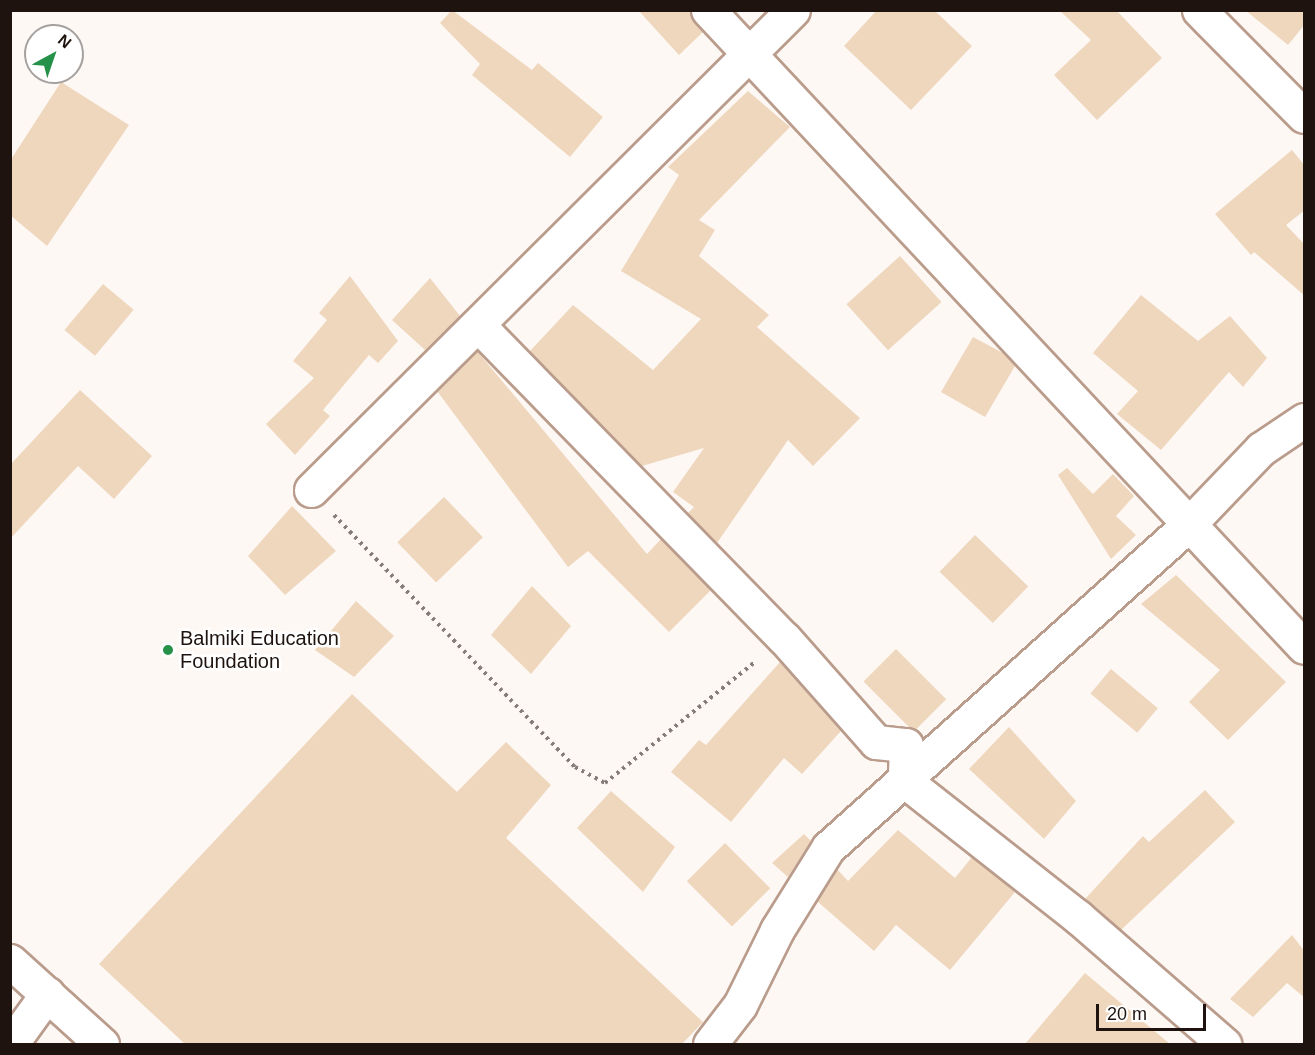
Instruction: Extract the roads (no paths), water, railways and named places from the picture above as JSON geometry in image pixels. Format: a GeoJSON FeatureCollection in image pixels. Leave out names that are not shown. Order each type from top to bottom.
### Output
{"type":"FeatureCollection","features":[{"type":"Feature","properties":{"kind":"street"},"geometry":{"type":"LineString","coordinates":[[708,10],[751,53],[1305,647]]}},
{"type":"Feature","properties":{"kind":"street"},"geometry":{"type":"LineString","coordinates":[[311,490],[479,326],[793,10]]}},
{"type":"Feature","properties":{"kind":"street"},"geometry":{"type":"LineString","coordinates":[[1199,10],[1305,116]]}},
{"type":"Feature","properties":{"kind":"street"},"geometry":{"type":"LineString","coordinates":[[479,326],[784,638],[876,742],[906,745],[905,781]]}},
{"type":"Feature","properties":{"kind":"street"},"geometry":{"type":"LineString","coordinates":[[710,1044],[740,1005],[777,930],[828,848],[1190,523],[1261,449],[1305,420]]}},
{"type":"Feature","properties":{"kind":"street"},"geometry":{"type":"LineString","coordinates":[[905,781],[1078,916],[1224,1044]]}},
{"type":"Feature","properties":{"kind":"street"},"geometry":{"type":"LineString","coordinates":[[10,961],[102,1044]]}},
{"type":"Feature","properties":{"kind":"street"},"geometry":{"type":"LineString","coordinates":[[11,1044],[47,994]]}},
{"type":"Feature","properties":{"kind":"place","name":"Balmiki Education Foundation"},"geometry":{"type":"Point","coordinates":[168,650]}}]}
